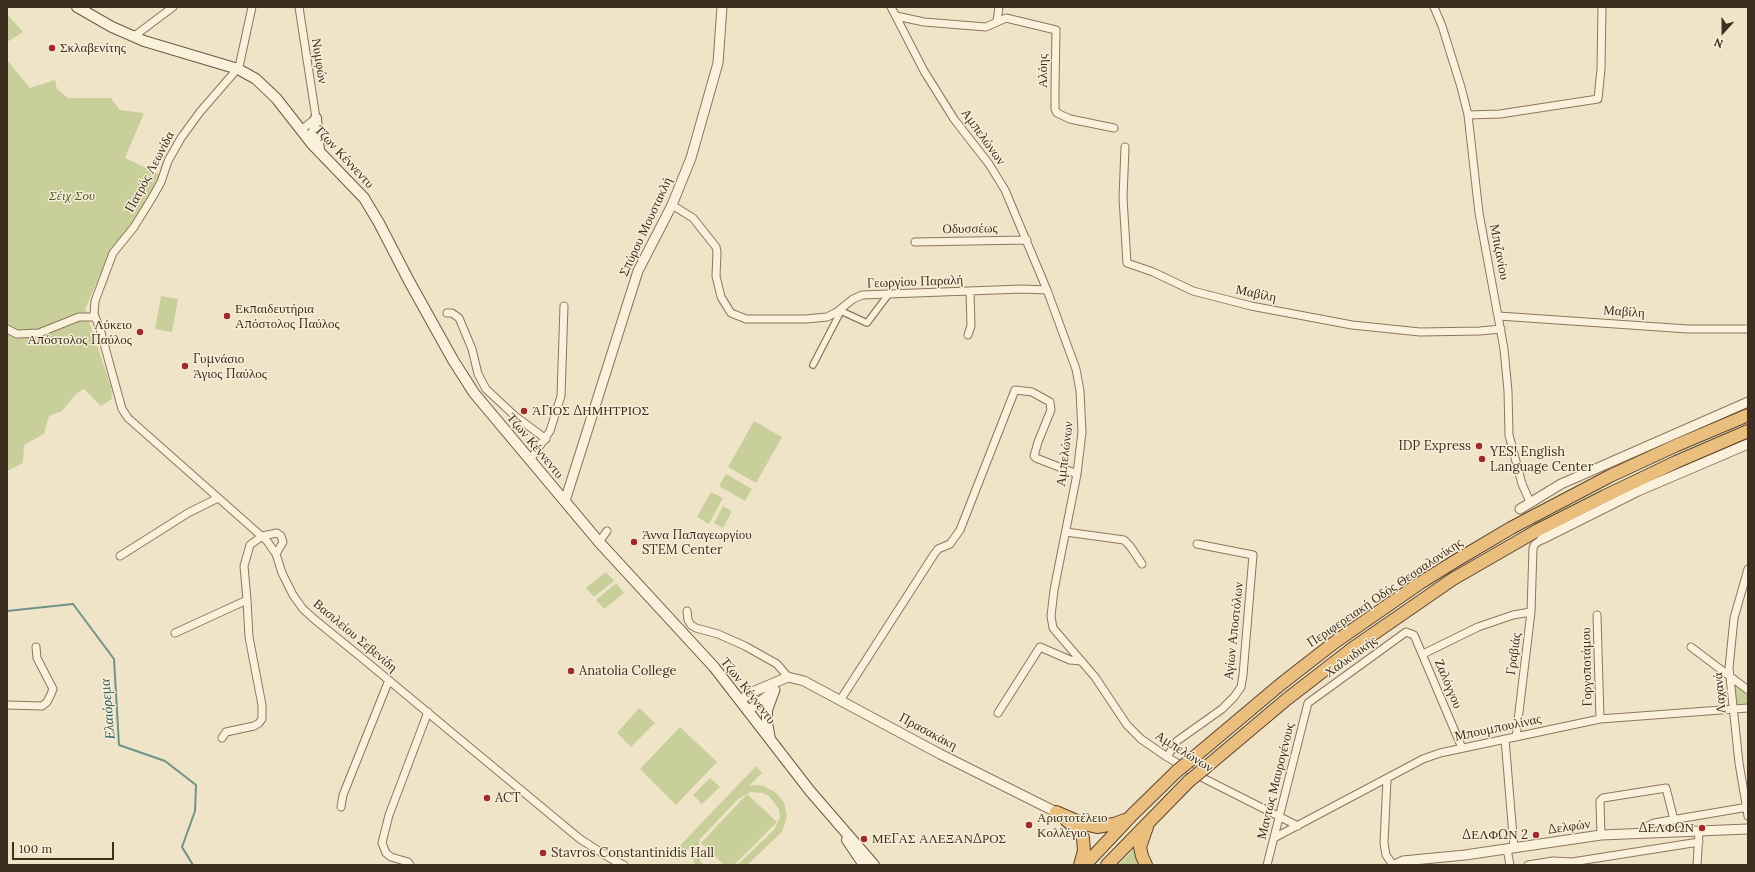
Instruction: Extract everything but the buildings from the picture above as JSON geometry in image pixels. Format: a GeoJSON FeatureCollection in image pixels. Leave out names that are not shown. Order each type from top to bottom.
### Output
{"type":"FeatureCollection","features":[{"type":"Feature","properties":{"kind":"highway","name":"Περιφερειακή Οδός Θεσσαλονίκης"},"geometry":{"type":"LineString","coordinates":[[1085,865],[1132,814],[1193,758],[1335,642],[1415,587],[1512,528],[1605,478],[1748,415]]}},
{"type":"Feature","properties":{"kind":"highway","name":"Περιφερειακή Οδός Θεσσαλονίκης"},"geometry":{"type":"LineString","coordinates":[[1107,865],[1156,814],[1205,768],[1330,666],[1390,622],[1453,580],[1538,530],[1676,462],[1748,431]]}},
{"type":"Feature","properties":{"kind":"highway"},"geometry":{"type":"LineString","coordinates":[[1056,812],[1088,825],[1102,827],[1122,821],[1132,814]]}},
{"type":"Feature","properties":{"kind":"highway"},"geometry":{"type":"LineString","coordinates":[[1056,812],[1075,826],[1082,837],[1084,849],[1080,865]]}},
{"type":"Feature","properties":{"kind":"highway"},"geometry":{"type":"LineString","coordinates":[[1146,865],[1140,852],[1140,844],[1146,830],[1156,814]]}},
{"type":"Feature","properties":{"kind":"main road","name":"Τζων Κέννεντυ"},"geometry":{"type":"LineString","coordinates":[[80,8],[112,27],[133,37],[170,50],[238,69],[251,76],[266,88],[308,139],[364,198],[380,223],[409,282],[460,372],[483,405],[599,542],[694,644],[839,826],[862,864]]}},
{"type":"Feature","properties":{"kind":"main road"},"geometry":{"type":"LineString","coordinates":[[316,118],[319,151]]}},
{"type":"Feature","properties":{"kind":"main road"},"geometry":{"type":"LineString","coordinates":[[771,741],[767,723],[767,710],[768,702],[774,691]]}},
{"type":"Feature","properties":{"kind":"main road","name":"Τζων Κέννεντυ"},"geometry":{"type":"LineString","coordinates":[[839,826],[853,839],[874,865]]}},
{"type":"Feature","properties":{"kind":"street"},"geometry":{"type":"LineString","coordinates":[[133,37],[173,7]]}},
{"type":"Feature","properties":{"kind":"street"},"geometry":{"type":"LineString","coordinates":[[238,69],[241,62],[252,7]]}},
{"type":"Feature","properties":{"kind":"street","name":"Νυμφών"},"geometry":{"type":"LineString","coordinates":[[300,7],[316,118]]}},
{"type":"Feature","properties":{"kind":"street","name":"Σπύρου Μουστακλή"},"geometry":{"type":"LineString","coordinates":[[565,501],[638,271],[672,205],[691,158],[701,118],[713,83],[719,51],[722,7]]}},
{"type":"Feature","properties":{"kind":"street","name":"Αμπελώνων"},"geometry":{"type":"LineString","coordinates":[[891,7],[924,71],[954,119],[989,164],[1005,190],[1047,290],[1076,369],[1080,390],[1082,432],[1077,474],[1054,590],[1051,616],[1053,628],[1095,677],[1132,730],[1147,744],[1213,784],[1298,826]]}},
{"type":"Feature","properties":{"kind":"street"},"geometry":{"type":"LineString","coordinates":[[997,21],[999,7]]}},
{"type":"Feature","properties":{"kind":"street","name":"Μπιζανίου"},"geometry":{"type":"LineString","coordinates":[[1434,7],[1442,26],[1459,79],[1468,115],[1479,213],[1501,329],[1508,391],[1509,435],[1522,484],[1530,502]]}},
{"type":"Feature","properties":{"kind":"street"},"geometry":{"type":"LineString","coordinates":[[1468,115],[1500,114],[1598,99],[1601,69],[1602,7]]}},
{"type":"Feature","properties":{"kind":"street","name":"Αλόης"},"geometry":{"type":"LineString","coordinates":[[896,16],[924,22],[986,27],[1006,18],[1057,31],[1054,59],[1055,109],[1057,113],[1070,119],[1114,128]]}},
{"type":"Feature","properties":{"kind":"street","name":"Πατρός Λεωνίδα"},"geometry":{"type":"LineString","coordinates":[[95,317],[93,312],[94,304],[113,253],[134,227],[152,198],[161,182],[171,156],[187,128],[212,97],[238,69]]}},
{"type":"Feature","properties":{"kind":"street"},"geometry":{"type":"LineString","coordinates":[[301,130],[316,118]]}},
{"type":"Feature","properties":{"kind":"street"},"geometry":{"type":"LineString","coordinates":[[308,139],[314,128],[316,118]]}},
{"type":"Feature","properties":{"kind":"street","name":"Μαβίλη"},"geometry":{"type":"LineString","coordinates":[[1125,147],[1123,198],[1127,263],[1153,272],[1193,291],[1251,306],[1352,325],[1420,332],[1480,332],[1501,329]]}},
{"type":"Feature","properties":{"kind":"street","name":"Γεωργίου Παραλή"},"geometry":{"type":"LineString","coordinates":[[672,205],[693,218],[716,247],[716,276],[721,297],[731,313],[739,318],[750,320],[821,318],[835,314],[850,301],[859,296],[1022,289],[1047,290]]}},
{"type":"Feature","properties":{"kind":"street","name":"Οδυσσέως"},"geometry":{"type":"LineString","coordinates":[[915,242],[1026,240]]}},
{"type":"Feature","properties":{"kind":"street"},"geometry":{"type":"LineString","coordinates":[[968,335],[971,326],[970,292]]}},
{"type":"Feature","properties":{"kind":"street"},"geometry":{"type":"LineString","coordinates":[[813,365],[841,311],[867,322],[888,295]]}},
{"type":"Feature","properties":{"kind":"street"},"geometry":{"type":"LineString","coordinates":[[530,460],[546,439],[550,431],[561,396],[564,306]]}},
{"type":"Feature","properties":{"kind":"street"},"geometry":{"type":"LineString","coordinates":[[447,313],[452,313],[459,318],[472,349],[478,374],[486,389],[515,416],[546,439]]}},
{"type":"Feature","properties":{"kind":"street","name":"Μαβίλη"},"geometry":{"type":"LineString","coordinates":[[1499,316],[1688,329],[1748,329]]}},
{"type":"Feature","properties":{"kind":"street"},"geometry":{"type":"LineString","coordinates":[[7,329],[17,334],[39,333],[79,317],[95,317]]}},
{"type":"Feature","properties":{"kind":"street","name":"Βασιλείου Σεβενίδη"},"geometry":{"type":"LineString","coordinates":[[95,317],[100,329],[122,408],[128,418],[262,536],[276,554],[286,582],[303,609],[580,839],[607,857],[624,865]]}},
{"type":"Feature","properties":{"kind":"street"},"geometry":{"type":"LineString","coordinates":[[840,699],[933,556],[938,550],[950,544],[960,530],[1015,390],[1032,392],[1050,402],[1051,410],[1034,456],[1077,474]]}},
{"type":"Feature","properties":{"kind":"street"},"geometry":{"type":"LineString","coordinates":[[1520,509],[1561,484],[1748,402]]}},
{"type":"Feature","properties":{"kind":"street"},"geometry":{"type":"LineString","coordinates":[[1542,540],[1638,491],[1748,444]]}},
{"type":"Feature","properties":{"kind":"street"},"geometry":{"type":"LineString","coordinates":[[120,556],[188,513],[218,498]]}},
{"type":"Feature","properties":{"kind":"street"},"geometry":{"type":"LineString","coordinates":[[599,542],[607,531]]}},
{"type":"Feature","properties":{"kind":"street"},"geometry":{"type":"LineString","coordinates":[[1066,532],[1124,540],[1142,564]]}},
{"type":"Feature","properties":{"kind":"street"},"geometry":{"type":"LineString","coordinates":[[222,738],[226,732],[254,726],[262,719],[262,705],[249,637],[244,566],[246,554],[250,545],[262,536],[275,533],[281,536],[282,544],[276,554]]}},
{"type":"Feature","properties":{"kind":"street","name":"Γραβιάς"},"geometry":{"type":"LineString","coordinates":[[1516,736],[1531,612],[1533,547],[1537,542],[1542,540]]}},
{"type":"Feature","properties":{"kind":"street","name":"Αγίων Αποστόλων"},"geometry":{"type":"LineString","coordinates":[[1167,757],[1176,742],[1222,709],[1234,697],[1241,687],[1243,675],[1253,555],[1197,544]]}},
{"type":"Feature","properties":{"kind":"street","name":"Λαχανά"},"geometry":{"type":"LineString","coordinates":[[1748,569],[1734,618],[1729,665],[1739,763],[1748,816]]}},
{"type":"Feature","properties":{"kind":"street"},"geometry":{"type":"LineString","coordinates":[[175,633],[247,600]]}},
{"type":"Feature","properties":{"kind":"street"},"geometry":{"type":"LineString","coordinates":[[687,611],[688,620],[691,625],[696,628],[718,634],[745,646],[777,664],[785,679]]}},
{"type":"Feature","properties":{"kind":"street"},"geometry":{"type":"LineString","coordinates":[[1423,654],[1478,627],[1513,615],[1531,612]]}},
{"type":"Feature","properties":{"kind":"street","name":"Γοργοποτάμου"},"geometry":{"type":"LineString","coordinates":[[1597,615],[1600,719]]}},
{"type":"Feature","properties":{"kind":"street","name":"Ζαλόγγου"},"geometry":{"type":"LineString","coordinates":[[1409,632],[1414,635],[1423,654],[1462,748]]}},
{"type":"Feature","properties":{"kind":"street","name":"Χαλκιδικής"},"geometry":{"type":"LineString","coordinates":[[1308,703],[1404,634],[1409,632]]}},
{"type":"Feature","properties":{"kind":"street"},"geometry":{"type":"LineString","coordinates":[[1691,646],[1748,690]]}},
{"type":"Feature","properties":{"kind":"street"},"geometry":{"type":"LineString","coordinates":[[7,705],[42,706],[47,702],[51,694],[53,689],[37,658],[36,647]]}},
{"type":"Feature","properties":{"kind":"street"},"geometry":{"type":"LineString","coordinates":[[998,713],[1040,647],[1067,658],[1080,661]]}},
{"type":"Feature","properties":{"kind":"street"},"geometry":{"type":"LineString","coordinates":[[740,700],[755,691],[785,679]]}},
{"type":"Feature","properties":{"kind":"street"},"geometry":{"type":"LineString","coordinates":[[748,711],[774,691],[785,679]]}},
{"type":"Feature","properties":{"kind":"street","name":"Πρασακάκη"},"geometry":{"type":"LineString","coordinates":[[785,679],[799,679],[811,684],[940,754],[1056,812]]}},
{"type":"Feature","properties":{"kind":"street"},"geometry":{"type":"LineString","coordinates":[[341,807],[343,795],[389,680]]}},
{"type":"Feature","properties":{"kind":"street","name":"Μαντώς Μαυρογένους"},"geometry":{"type":"LineString","coordinates":[[1267,865],[1308,703]]}},
{"type":"Feature","properties":{"kind":"street","name":"Μπουμπουλίνας"},"geometry":{"type":"LineString","coordinates":[[1274,838],[1430,756],[1516,736],[1600,719],[1748,708]]}},
{"type":"Feature","properties":{"kind":"street"},"geometry":{"type":"LineString","coordinates":[[410,865],[408,862],[391,857],[386,853],[382,843],[389,815],[428,712]]}},
{"type":"Feature","properties":{"kind":"street"},"geometry":{"type":"LineString","coordinates":[[1505,739],[1510,865]]}},
{"type":"Feature","properties":{"kind":"street"},"geometry":{"type":"LineString","coordinates":[[1386,778],[1384,843],[1386,855],[1394,865]]}},
{"type":"Feature","properties":{"kind":"street"},"geometry":{"type":"LineString","coordinates":[[1601,835],[1600,801],[1603,798],[1666,788],[1674,820]]}},
{"type":"Feature","properties":{"kind":"street"},"geometry":{"type":"LineString","coordinates":[[1646,833],[1646,828],[1649,825],[1747,807]]}},
{"type":"Feature","properties":{"kind":"street","name":"Δελφών"},"geometry":{"type":"LineString","coordinates":[[1394,865],[1403,861],[1466,855],[1601,835],[1748,829]]}},
{"type":"Feature","properties":{"kind":"street"},"geometry":{"type":"LineString","coordinates":[[1697,865],[1700,832]]}},
{"type":"Feature","properties":{"kind":"street"},"geometry":{"type":"LineString","coordinates":[[1528,865],[1553,860],[1566,863],[1699,842]]}},
{"type":"Feature","properties":{"kind":"green space"},"geometry":{"type":"Polygon","coordinates":[[[7,14],[23,32],[7,42],[7,14]]]}},
{"type":"Feature","properties":{"kind":"green space","name":"Σέιχ Σου"},"geometry":{"type":"Polygon","coordinates":[[[7,60],[30,88],[55,80],[57,89],[68,98],[111,98],[120,110],[144,113],[125,158],[159,174],[155,187],[135,220],[107,260],[85,309],[111,387],[112,399],[101,406],[84,389],[76,394],[62,411],[49,416],[44,434],[24,445],[23,463],[7,471],[7,60]]]}},
{"type":"Feature","properties":{"kind":"green space"},"geometry":{"type":"Polygon","coordinates":[[[161,296],[178,299],[172,332],[155,329],[161,296]]]}},
{"type":"Feature","properties":{"kind":"green space"},"geometry":{"type":"Polygon","coordinates":[[[754,421],[782,437],[756,483],[728,467],[754,421]]]}},
{"type":"Feature","properties":{"kind":"green space"},"geometry":{"type":"Polygon","coordinates":[[[726,474],[752,489],[745,501],[719,486],[726,474]]]}},
{"type":"Feature","properties":{"kind":"green space"},"geometry":{"type":"Polygon","coordinates":[[[711,492],[723,498],[709,524],[697,517],[711,492]]]}},
{"type":"Feature","properties":{"kind":"green space"},"geometry":{"type":"Polygon","coordinates":[[[723,506],[732,511],[723,528],[714,523],[723,506]]]}},
{"type":"Feature","properties":{"kind":"green space"},"geometry":{"type":"Polygon","coordinates":[[[606,572],[614,581],[594,597],[586,588],[606,572]]]}},
{"type":"Feature","properties":{"kind":"green space"},"geometry":{"type":"Polygon","coordinates":[[[616,583],[624,593],[604,609],[596,600],[616,583]]]}},
{"type":"Feature","properties":{"kind":"green space"},"geometry":{"type":"Polygon","coordinates":[[[1736,686],[1748,695],[1748,705],[1736,705],[1734,687],[1736,686]]]}},
{"type":"Feature","properties":{"kind":"green space"},"geometry":{"type":"Polygon","coordinates":[[[639,708],[655,723],[631,747],[617,733],[639,708]]]}},
{"type":"Feature","properties":{"kind":"green space"},"geometry":{"type":"Polygon","coordinates":[[[680,727],[717,762],[676,805],[640,769],[680,727]]]}},
{"type":"Feature","properties":{"kind":"green space"},"geometry":{"type":"Polygon","coordinates":[[[756,766],[762,773],[749,786],[764,786],[775,792],[784,802],[787,816],[782,832],[747,865],[737,865],[774,830],[780,817],[779,809],[769,796],[763,793],[750,792],[738,799],[700,839],[698,851],[700,861],[704,865],[696,865],[694,862],[692,856],[693,845],[677,860],[671,855],[756,766]]]}},
{"type":"Feature","properties":{"kind":"green space"},"geometry":{"type":"Polygon","coordinates":[[[710,778],[720,787],[702,804],[693,795],[710,778]]]}},
{"type":"Feature","properties":{"kind":"green space"},"geometry":{"type":"Polygon","coordinates":[[[747,794],[777,822],[734,865],[724,865],[701,843],[747,794]]]}},
{"type":"Feature","properties":{"kind":"green space"},"geometry":{"type":"Polygon","coordinates":[[[1136,846],[1142,865],[1120,865],[1119,864],[1136,846]]]}},
{"type":"Feature","properties":{"kind":"waterway","name":"Ελαιόρεμα"},"geometry":{"type":"LineString","coordinates":[[7,611],[73,604],[114,659],[119,745],[165,761],[196,785],[195,811],[182,847],[193,865]]}},
{"type":"Feature","properties":{"kind":"place","name":"Σκλαβενίτης"},"geometry":{"type":"Point","coordinates":[52,48]}},
{"type":"Feature","properties":{"kind":"place","name":"Εκπαιδευτήρια Απόστολος Παύλος"},"geometry":{"type":"Point","coordinates":[227,316]}},
{"type":"Feature","properties":{"kind":"place","name":"Λύκειο Απόστολος Παύλος"},"geometry":{"type":"Point","coordinates":[140,332]}},
{"type":"Feature","properties":{"kind":"place","name":"Γυμνάσιο Άγιος Παύλος"},"geometry":{"type":"Point","coordinates":[185,366]}},
{"type":"Feature","properties":{"kind":"place","name":"ΆΓΙΟΣ ΔΗΜΗΤΡΙΟΣ"},"geometry":{"type":"Point","coordinates":[524,411]}},
{"type":"Feature","properties":{"kind":"place","name":"IDP Express"},"geometry":{"type":"Point","coordinates":[1479,446]}},
{"type":"Feature","properties":{"kind":"place","name":"YES! English Language Center"},"geometry":{"type":"Point","coordinates":[1482,459]}},
{"type":"Feature","properties":{"kind":"place","name":"Άννα Παπαγεωργίου STEM Center"},"geometry":{"type":"Point","coordinates":[634,542]}},
{"type":"Feature","properties":{"kind":"place","name":"Anatolia College"},"geometry":{"type":"Point","coordinates":[571,671]}},
{"type":"Feature","properties":{"kind":"place","name":"ACT"},"geometry":{"type":"Point","coordinates":[487,798]}},
{"type":"Feature","properties":{"kind":"place","name":"Αριστοτέλειο Κολλέγιο"},"geometry":{"type":"Point","coordinates":[1029,825]}},
{"type":"Feature","properties":{"kind":"place","name":"ΔΕΛΦΩΝ"},"geometry":{"type":"Point","coordinates":[1702,828]}},
{"type":"Feature","properties":{"kind":"place","name":"ΔΕΛΦΩΝ 2"},"geometry":{"type":"Point","coordinates":[1536,835]}},
{"type":"Feature","properties":{"kind":"place","name":"ΜΕΓΑΣ ΑΛΕΞΑΝΔΡΟΣ"},"geometry":{"type":"Point","coordinates":[864,839]}},
{"type":"Feature","properties":{"kind":"place","name":"Stavros Constantinidis Hall"},"geometry":{"type":"Point","coordinates":[543,853]}}]}
